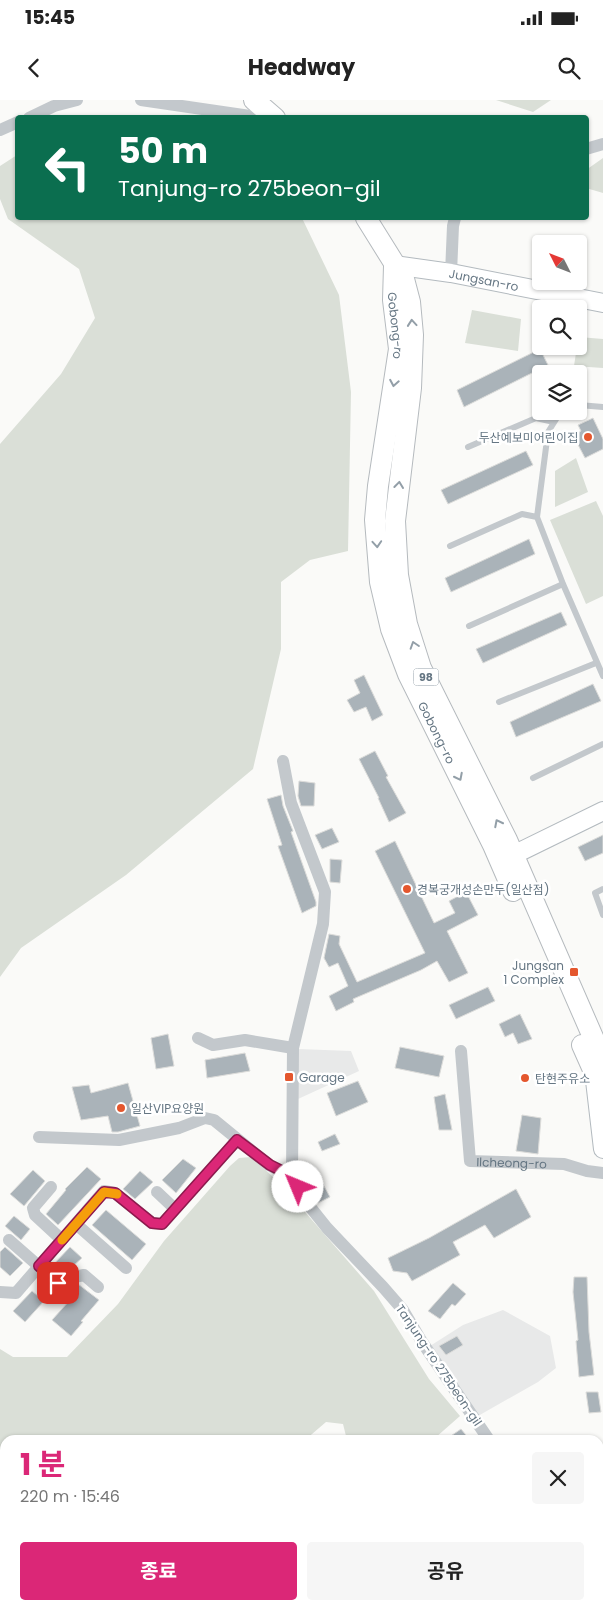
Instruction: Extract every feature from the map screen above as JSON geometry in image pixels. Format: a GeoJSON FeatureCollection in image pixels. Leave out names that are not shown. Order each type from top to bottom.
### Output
{"type":"FeatureCollection","features":[{"type":"Feature","properties":{"kind":"main road"},"geometry":{"type":"LineString","coordinates":[[254,100],[272,115]]}},
{"type":"Feature","properties":{"kind":"main road"},"geometry":{"type":"LineString","coordinates":[[367,220],[394,265]]}},
{"type":"Feature","properties":{"kind":"main road","name":"Jungsan-ro"},"geometry":{"type":"LineString","coordinates":[[394,265],[451,273],[603,303]]}},
{"type":"Feature","properties":{"kind":"main road","name":"Gobong-ro"},"geometry":{"type":"LineString","coordinates":[[394,265],[393,300],[399,349],[378,486],[375,520],[380,582],[391,629],[408,674],[507,859],[600,1073]]}},
{"type":"Feature","properties":{"kind":"main road"},"geometry":{"type":"LineString","coordinates":[[507,859],[603,811]]}},
{"type":"Feature","properties":{"kind":"main road"},"geometry":{"type":"LineString","coordinates":[[600,1073],[603,1149]]}},
{"type":"Feature","properties":{"kind":"street"},"geometry":{"type":"LineString","coordinates":[[34,115],[54,106],[77,100]]}},
{"type":"Feature","properties":{"kind":"street"},"geometry":{"type":"LineString","coordinates":[[141,100],[244,115]]}},
{"type":"Feature","properties":{"kind":"street"},"geometry":{"type":"LineString","coordinates":[[0,130],[15,123]]}},
{"type":"Feature","properties":{"kind":"street"},"geometry":{"type":"LineString","coordinates":[[589,148],[603,144]]}},
{"type":"Feature","properties":{"kind":"street"},"geometry":{"type":"LineString","coordinates":[[451,273],[454,220]]}},
{"type":"Feature","properties":{"kind":"street","name":"Tanjung-ro 275beon-gil"},"geometry":{"type":"LineString","coordinates":[[283,761],[291,803],[325,892],[323,924],[293,1048],[292,1176],[303,1198],[326,1228],[384,1287],[403,1310],[422,1342],[486,1435]]}},
{"type":"Feature","properties":{"kind":"street"},"geometry":{"type":"LineString","coordinates":[[198,1038],[213,1044],[245,1040],[293,1048]]}},
{"type":"Feature","properties":{"kind":"street","name":"Ilcheong-ro"},"geometry":{"type":"LineString","coordinates":[[461,1051],[470,1161],[564,1164],[587,1171],[603,1173]]}},
{"type":"Feature","properties":{"kind":"street"},"geometry":{"type":"LineString","coordinates":[[39,1138],[119,1140],[179,1128],[205,1118],[214,1120],[270,1165],[292,1176]]}},
{"type":"Feature","properties":{"kind":"street"},"geometry":{"type":"LineString","coordinates":[[0,1292],[16,1293],[104,1192],[115,1193],[152,1223],[162,1224],[237,1140]]}},
{"type":"Feature","properties":{"kind":"street"},"geometry":{"type":"LineString","coordinates":[[51,1187],[33,1208],[35,1215],[62,1240]]}},
{"type":"Feature","properties":{"kind":"street"},"geometry":{"type":"LineString","coordinates":[[157,1192],[175,1209]]}},
{"type":"Feature","properties":{"kind":"street"},"geometry":{"type":"LineString","coordinates":[[76,1224],[126,1268]]}},
{"type":"Feature","properties":{"kind":"street"},"geometry":{"type":"LineString","coordinates":[[9,1240],[58,1283],[68,1283],[74,1277],[84,1275],[98,1287]]}},
{"type":"Feature","properties":{"kind":"lane"},"geometry":{"type":"LineString","coordinates":[[587,406],[603,407]]}},
{"type":"Feature","properties":{"kind":"lane"},"geometry":{"type":"LineString","coordinates":[[468,447],[536,418],[554,422],[548,432],[536,517],[603,676]]}},
{"type":"Feature","properties":{"kind":"lane"},"geometry":{"type":"LineString","coordinates":[[450,546],[522,514],[536,517]]}},
{"type":"Feature","properties":{"kind":"lane"},"geometry":{"type":"LineString","coordinates":[[469,626],[563,584]]}},
{"type":"Feature","properties":{"kind":"lane"},"geometry":{"type":"LineString","coordinates":[[499,702],[596,663]]}},
{"type":"Feature","properties":{"kind":"lane"},"geometry":{"type":"LineString","coordinates":[[533,778],[603,744]]}},
{"type":"Feature","properties":{"kind":"lane"},"geometry":{"type":"LineString","coordinates":[[603,889],[595,893],[603,915]]}},
{"type":"Feature","properties":{"kind":"shaded area"},"geometry":{"type":"Polygon","coordinates":[[[496,100],[551,100],[533,112],[496,100]]]}},
{"type":"Feature","properties":{"kind":"shaded area"},"geometry":{"type":"Polygon","coordinates":[[[15,156],[15,220],[303,220],[339,295],[351,392],[348,551],[310,560],[281,582],[281,649],[253,769],[126,875],[21,948],[0,977],[0,444],[61,374],[95,318],[79,269],[8,219],[0,199],[0,166],[15,156]]]}},
{"type":"Feature","properties":{"kind":"shaded area"},"geometry":{"type":"Polygon","coordinates":[[[603,158],[603,193],[589,189],[589,168],[603,158]]]}},
{"type":"Feature","properties":{"kind":"shaded area"},"geometry":{"type":"Polygon","coordinates":[[[472,310],[521,319],[518,351],[465,343],[472,310]]]}},
{"type":"Feature","properties":{"kind":"shaded area"},"geometry":{"type":"Polygon","coordinates":[[[587,338],[603,339],[603,368],[574,365],[576,355],[587,355],[587,338]]]}},
{"type":"Feature","properties":{"kind":"shaded area"},"geometry":{"type":"Polygon","coordinates":[[[576,458],[588,492],[555,507],[555,471],[576,458]]]}},
{"type":"Feature","properties":{"kind":"shaded area"},"geometry":{"type":"Polygon","coordinates":[[[596,501],[603,516],[603,596],[586,604],[550,520],[596,501]]]}},
{"type":"Feature","properties":{"kind":"shaded area"},"geometry":{"type":"Polygon","coordinates":[[[298,1049],[351,1051],[359,1071],[298,1099],[298,1049]]]}},
{"type":"Feature","properties":{"kind":"shaded area"},"geometry":{"type":"Polygon","coordinates":[[[251,1157],[272,1176],[374,1291],[429,1379],[460,1416],[438,1435],[346,1435],[343,1424],[326,1422],[311,1435],[0,1435],[0,1349],[13,1357],[67,1357],[118,1304],[164,1241],[239,1158],[251,1157]]]}},
{"type":"Feature","properties":{"kind":"shaded area"},"geometry":{"type":"Polygon","coordinates":[[[503,1310],[550,1336],[556,1368],[538,1382],[478,1416],[430,1346],[463,1325],[503,1310]]]}},
{"type":"Feature","properties":{"kind":"building"},"geometry":{"type":"Polygon","coordinates":[[[532,353],[532,355],[543,355],[548,365],[532,365],[532,373],[464,407],[457,390],[532,353]]]}},
{"type":"Feature","properties":{"kind":"building","name":"두산예보미어린이집"},"geometry":{"type":"Polygon","coordinates":[[[593,418],[603,439],[603,449],[585,458],[573,435],[581,431],[578,425],[593,418]]]}},
{"type":"Feature","properties":{"kind":"building"},"geometry":{"type":"Polygon","coordinates":[[[526,451],[533,465],[448,504],[441,490],[526,451]]]}},
{"type":"Feature","properties":{"kind":"building"},"geometry":{"type":"Polygon","coordinates":[[[529,539],[535,554],[451,592],[445,578],[529,539]]]}},
{"type":"Feature","properties":{"kind":"building"},"geometry":{"type":"Polygon","coordinates":[[[561,612],[567,625],[483,663],[476,649],[561,612]]]}},
{"type":"Feature","properties":{"kind":"building"},"geometry":{"type":"Polygon","coordinates":[[[364,675],[383,715],[372,721],[366,707],[354,712],[347,700],[360,693],[354,680],[364,675]]]}},
{"type":"Feature","properties":{"kind":"building"},"geometry":{"type":"Polygon","coordinates":[[[593,684],[601,701],[516,737],[510,722],[593,684]]]}},
{"type":"Feature","properties":{"kind":"building"},"geometry":{"type":"Polygon","coordinates":[[[375,751],[388,776],[386,777],[406,813],[389,822],[359,759],[375,751]]]}},
{"type":"Feature","properties":{"kind":"building"},"geometry":{"type":"Polygon","coordinates":[[[299,781],[315,783],[314,806],[301,806],[298,796],[299,781]]]}},
{"type":"Feature","properties":{"kind":"building"},"geometry":{"type":"Polygon","coordinates":[[[281,795],[283,806],[293,831],[291,832],[316,902],[316,906],[302,913],[278,846],[282,845],[267,799],[281,795]]]}},
{"type":"Feature","properties":{"kind":"building"},"geometry":{"type":"Polygon","coordinates":[[[332,828],[339,842],[322,849],[315,835],[332,828]]]}},
{"type":"Feature","properties":{"kind":"building"},"geometry":{"type":"Polygon","coordinates":[[[603,835],[603,853],[585,861],[578,847],[603,835]]]}},
{"type":"Feature","properties":{"kind":"building"},"geometry":{"type":"Polygon","coordinates":[[[395,841],[434,923],[455,913],[449,901],[466,892],[478,915],[447,931],[468,973],[449,982],[437,961],[421,970],[353,999],[354,1002],[336,1011],[329,996],[348,986],[338,963],[329,967],[324,958],[329,934],[340,936],[339,944],[357,982],[425,953],[375,851],[395,841]]]}},
{"type":"Feature","properties":{"kind":"building"},"geometry":{"type":"Polygon","coordinates":[[[330,859],[342,860],[340,883],[330,882],[330,859]]]}},
{"type":"Feature","properties":{"kind":"building"},"geometry":{"type":"Polygon","coordinates":[[[488,987],[495,1001],[456,1019],[449,1005],[488,987]]]}},
{"type":"Feature","properties":{"kind":"building"},"geometry":{"type":"Polygon","coordinates":[[[520,1014],[532,1039],[518,1044],[513,1033],[505,1037],[499,1024],[520,1014]]]}},
{"type":"Feature","properties":{"kind":"building"},"geometry":{"type":"Polygon","coordinates":[[[168,1034],[174,1066],[156,1069],[151,1038],[168,1034]]]}},
{"type":"Feature","properties":{"kind":"building"},"geometry":{"type":"Polygon","coordinates":[[[400,1047],[444,1056],[439,1077],[395,1068],[400,1047]]]}},
{"type":"Feature","properties":{"kind":"building"},"geometry":{"type":"Polygon","coordinates":[[[245,1053],[250,1071],[207,1078],[205,1060],[245,1053]]]}},
{"type":"Feature","properties":{"kind":"building"},"geometry":{"type":"Polygon","coordinates":[[[358,1081],[368,1102],[336,1116],[327,1093],[358,1081]]]}},
{"type":"Feature","properties":{"kind":"building"},"geometry":{"type":"Polygon","coordinates":[[[128,1083],[140,1126],[112,1132],[108,1116],[81,1120],[72,1087],[89,1085],[91,1093],[128,1083]]]}},
{"type":"Feature","properties":{"kind":"building"},"geometry":{"type":"Polygon","coordinates":[[[445,1094],[452,1130],[439,1130],[434,1097],[445,1094]]]}},
{"type":"Feature","properties":{"kind":"building"},"geometry":{"type":"Polygon","coordinates":[[[522,1115],[541,1118],[538,1154],[516,1151],[522,1115]]]}},
{"type":"Feature","properties":{"kind":"building"},"geometry":{"type":"Polygon","coordinates":[[[335,1134],[340,1144],[322,1151],[318,1142],[335,1134]]]}},
{"type":"Feature","properties":{"kind":"building"},"geometry":{"type":"Polygon","coordinates":[[[183,1159],[196,1168],[176,1193],[162,1180],[183,1159]]]}},
{"type":"Feature","properties":{"kind":"building"},"geometry":{"type":"Polygon","coordinates":[[[87,1167],[101,1179],[58,1225],[46,1214],[65,1189],[87,1167]]]}},
{"type":"Feature","properties":{"kind":"building"},"geometry":{"type":"Polygon","coordinates":[[[33,1170],[45,1181],[24,1206],[10,1194],[33,1170]]]}},
{"type":"Feature","properties":{"kind":"building"},"geometry":{"type":"Polygon","coordinates":[[[140,1171],[153,1182],[135,1199],[123,1189],[140,1171]]]}},
{"type":"Feature","properties":{"kind":"building"},"geometry":{"type":"Polygon","coordinates":[[[319,1177],[330,1197],[318,1203],[305,1183],[319,1177]]]}},
{"type":"Feature","properties":{"kind":"building"},"geometry":{"type":"Polygon","coordinates":[[[516,1189],[531,1217],[494,1238],[485,1225],[453,1242],[460,1255],[412,1281],[407,1273],[393,1271],[388,1258],[429,1238],[516,1189]]]}},
{"type":"Feature","properties":{"kind":"building"},"geometry":{"type":"Polygon","coordinates":[[[106,1210],[146,1244],[132,1260],[92,1225],[106,1210]]]}},
{"type":"Feature","properties":{"kind":"building"},"geometry":{"type":"Polygon","coordinates":[[[14,1216],[30,1229],[21,1240],[5,1226],[14,1216]]]}},
{"type":"Feature","properties":{"kind":"building"},"geometry":{"type":"Polygon","coordinates":[[[5,1247],[23,1263],[10,1276],[0,1267],[0,1252],[5,1247]]]}},
{"type":"Feature","properties":{"kind":"building"},"geometry":{"type":"Polygon","coordinates":[[[70,1247],[82,1258],[63,1275],[52,1266],[70,1247]]]}},
{"type":"Feature","properties":{"kind":"building"},"geometry":{"type":"Polygon","coordinates":[[[574,1277],[587,1277],[589,1332],[594,1375],[579,1377],[576,1341],[578,1340],[573,1292],[574,1277]]]}},
{"type":"Feature","properties":{"kind":"building"},"geometry":{"type":"Polygon","coordinates":[[[453,1283],[466,1294],[455,1306],[452,1304],[440,1319],[428,1311],[453,1283]]]}},
{"type":"Feature","properties":{"kind":"building"},"geometry":{"type":"Polygon","coordinates":[[[78,1284],[99,1300],[71,1336],[52,1320],[71,1299],[68,1297],[78,1284]]]}},
{"type":"Feature","properties":{"kind":"building"},"geometry":{"type":"Polygon","coordinates":[[[32,1291],[44,1301],[25,1322],[13,1311],[32,1291]]]}},
{"type":"Feature","properties":{"kind":"building"},"geometry":{"type":"Polygon","coordinates":[[[457,1336],[463,1345],[446,1355],[439,1346],[457,1336]]]}},
{"type":"Feature","properties":{"kind":"building"},"geometry":{"type":"Polygon","coordinates":[[[586,1392],[598,1392],[601,1412],[589,1413],[586,1392]]]}},
{"type":"Feature","properties":{"kind":"building"},"geometry":{"type":"Polygon","coordinates":[[[461,1429],[466,1435],[452,1435],[461,1429]]]}},
{"type":"Feature","properties":{"kind":"slow traffic"},"geometry":{"type":"LineString","coordinates":[[62,1240],[104,1192],[117,1194]]}},
{"type":"Feature","properties":{"kind":"place","name":"두산예보미어린이집"},"geometry":{"type":"Point","coordinates":[588,437]}},
{"type":"Feature","properties":{"kind":"place","name":"경복궁개성손만두(일산점)"},"geometry":{"type":"Point","coordinates":[407,889]}},
{"type":"Feature","properties":{"kind":"place","name":"Jungsan 1 Complex"},"geometry":{"type":"Point","coordinates":[574,972]}},
{"type":"Feature","properties":{"kind":"place","name":"Garage"},"geometry":{"type":"Point","coordinates":[289,1077]}},
{"type":"Feature","properties":{"kind":"place","name":"탄현주유소"},"geometry":{"type":"Point","coordinates":[525,1078]}},
{"type":"Feature","properties":{"kind":"place","name":"일산VIP요양원"},"geometry":{"type":"Point","coordinates":[121,1108]}},
{"type":"Feature","properties":{"kind":"route"},"geometry":{"type":"LineString","coordinates":[[58,1283],[39,1266],[104,1192],[115,1193],[152,1223],[162,1224],[237,1140],[270,1165],[292,1176],[298,1187]]}}]}
